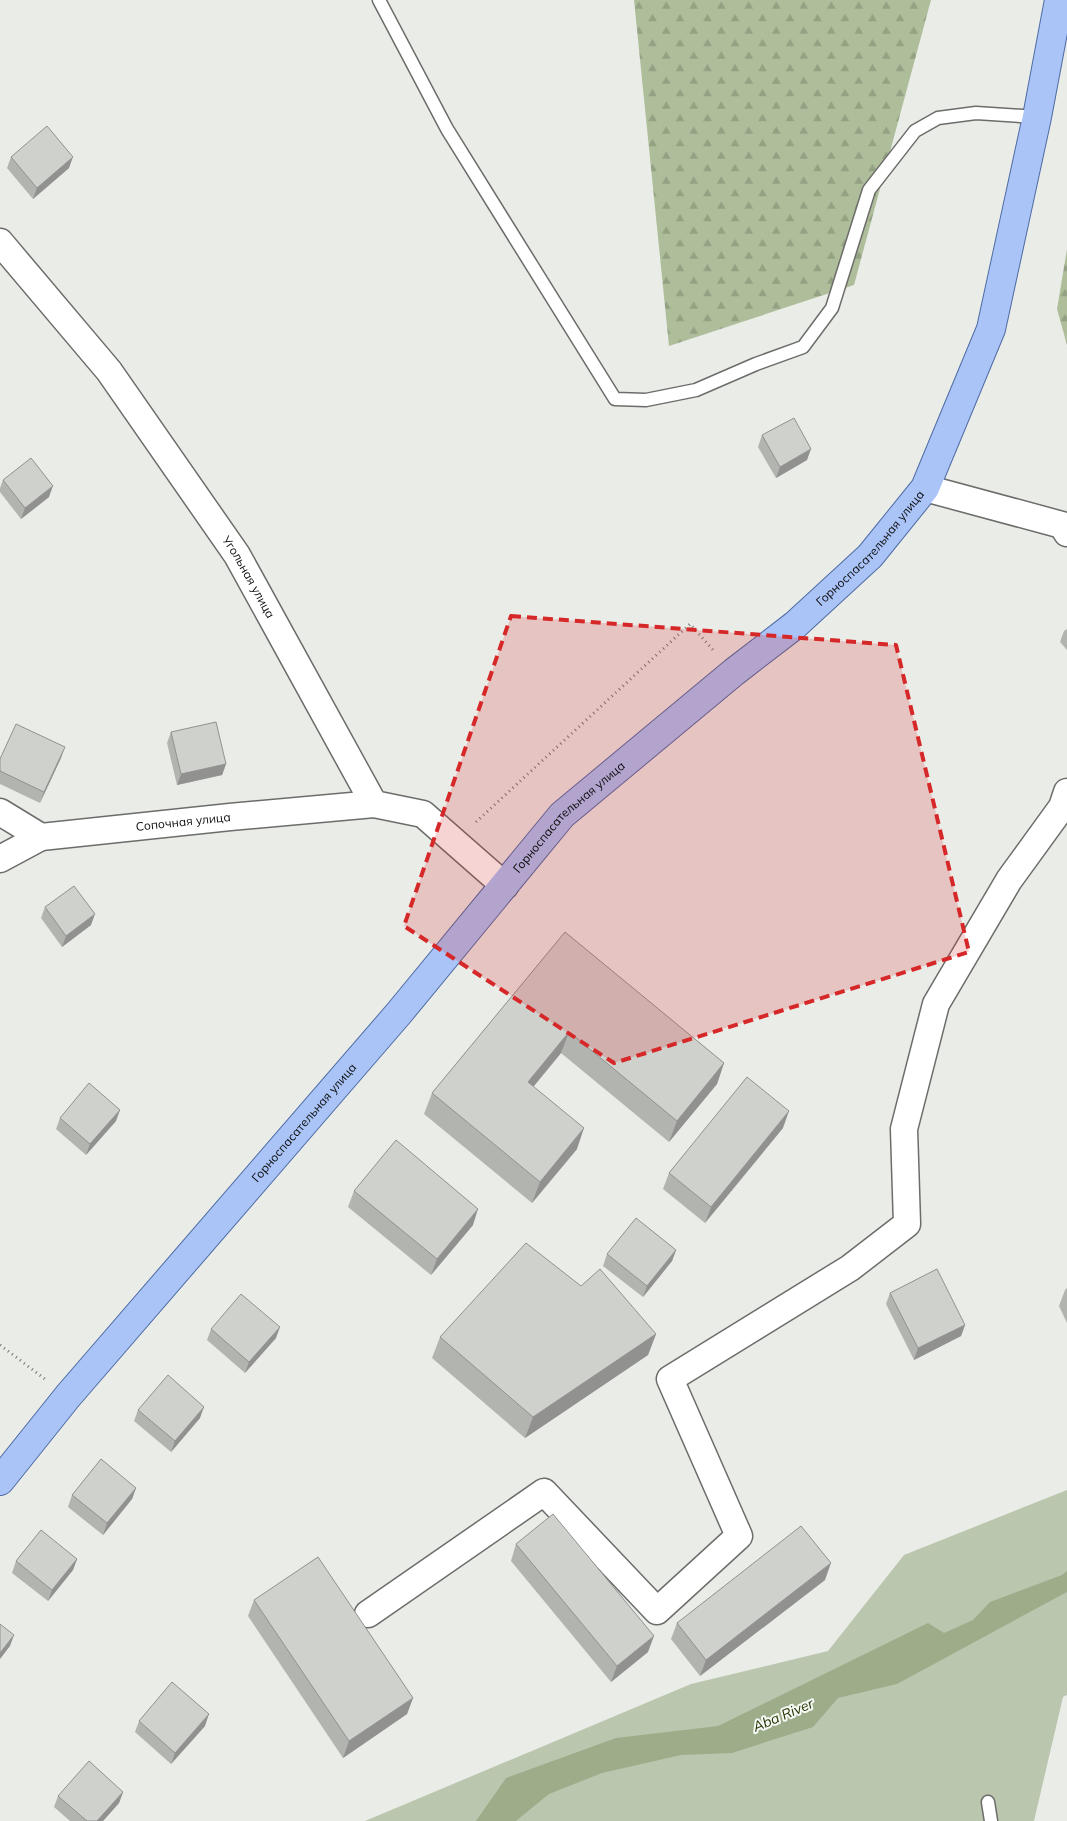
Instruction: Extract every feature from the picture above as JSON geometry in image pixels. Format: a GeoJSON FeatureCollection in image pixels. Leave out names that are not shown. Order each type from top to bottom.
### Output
{"type":"FeatureCollection","features":[{"type":"Feature","properties":{"kind":"main road","name":"Горноспасательная улица"},"geometry":{"type":"LineString","coordinates":[[0,1481],[68,1396],[399,1013],[562,815],[734,672],[795,625],[870,556],[925,488],[991,329],[1037,118],[1059,0]]}},
{"type":"Feature","properties":{"kind":"street","name":"Угольная улица"},"geometry":{"type":"LineString","coordinates":[[0,242],[109,371],[237,555],[374,804]]}},
{"type":"Feature","properties":{"kind":"street"},"geometry":{"type":"LineString","coordinates":[[925,488],[1062,525],[1067,533]]}},
{"type":"Feature","properties":{"kind":"street"},"geometry":{"type":"LineString","coordinates":[[368,1614],[544,1492],[657,1610],[739,1536],[670,1380],[850,1268],[907,1224],[904,1130],[936,1004],[1008,880],[1062,806],[1067,792]]}},
{"type":"Feature","properties":{"kind":"street"},"geometry":{"type":"LineString","coordinates":[[374,804],[424,814],[505,886]]}},
{"type":"Feature","properties":{"kind":"street","name":"Сопочная улица"},"geometry":{"type":"LineString","coordinates":[[40,837],[374,804]]}},
{"type":"Feature","properties":{"kind":"street"},"geometry":{"type":"LineString","coordinates":[[0,812],[40,837],[0,859]]}},
{"type":"Feature","properties":{"kind":"lane"},"geometry":{"type":"LineString","coordinates":[[379,0],[447,129],[615,399],[646,400],[696,390],[756,364],[803,347],[832,308],[869,190],[915,131],[938,118],[976,113],[1037,118]]}},
{"type":"Feature","properties":{"kind":"lane"},"geometry":{"type":"LineString","coordinates":[[988,1802],[991,1821]]}},
{"type":"Feature","properties":{"kind":"path"},"geometry":{"type":"LineString","coordinates":[[454,842],[690,624],[734,672]]}},
{"type":"Feature","properties":{"kind":"path"},"geometry":{"type":"LineString","coordinates":[[0,1344],[68,1396]]}},
{"type":"Feature","properties":{"kind":"highlighted area"},"geometry":{"type":"Polygon","coordinates":[[[511,616],[896,645],[969,952],[614,1063],[404,926],[511,616]]]}},
{"type":"Feature","properties":{"kind":"shaded area"},"geometry":{"type":"Polygon","coordinates":[[[1067,1490],[1067,1695],[1063,1697],[1034,1821],[365,1821],[691,1684],[828,1651],[904,1555],[1067,1490]]]}},
{"type":"Feature","properties":{"kind":"green space"},"geometry":{"type":"Polygon","coordinates":[[[634,0],[931,0],[854,285],[669,346],[634,0]]]}},
{"type":"Feature","properties":{"kind":"green space"},"geometry":{"type":"Polygon","coordinates":[[[1067,249],[1067,345],[1057,309],[1067,249]]]}},
{"type":"Feature","properties":{"kind":"water","name":"Aba River"},"geometry":{"type":"Polygon","coordinates":[[[1067,1571],[1067,1592],[897,1684],[838,1698],[813,1727],[732,1753],[681,1755],[602,1773],[549,1794],[516,1821],[476,1821],[506,1778],[616,1738],[718,1726],[928,1623],[944,1633],[973,1620],[990,1602],[1062,1575],[1067,1571]]]}},
{"type":"Feature","properties":{"kind":"building"},"geometry":{"type":"Polygon","coordinates":[[[47,126],[73,157],[37,188],[11,157],[47,126]]]}},
{"type":"Feature","properties":{"kind":"building"},"geometry":{"type":"Polygon","coordinates":[[[794,418],[811,449],[780,467],[762,435],[794,418]]]}},
{"type":"Feature","properties":{"kind":"building"},"geometry":{"type":"Polygon","coordinates":[[[31,458],[53,486],[25,508],[3,480],[31,458]]]}},
{"type":"Feature","properties":{"kind":"building"},"geometry":{"type":"Polygon","coordinates":[[[216,722],[226,764],[181,774],[171,732],[216,722]]]}},
{"type":"Feature","properties":{"kind":"building"},"geometry":{"type":"Polygon","coordinates":[[[16,724],[65,747],[44,792],[0,771],[0,759],[16,724]]]}},
{"type":"Feature","properties":{"kind":"building"},"geometry":{"type":"Polygon","coordinates":[[[74,886],[95,914],[66,936],[45,907],[74,886]]]}},
{"type":"Feature","properties":{"kind":"building"},"geometry":{"type":"Polygon","coordinates":[[[565,932],[724,1063],[677,1121],[569,1032],[528,1082],[584,1128],[540,1182],[432,1093],[565,932]]]}},
{"type":"Feature","properties":{"kind":"building"},"geometry":{"type":"Polygon","coordinates":[[[747,1077],[789,1111],[711,1207],[669,1173],[747,1077]]]}},
{"type":"Feature","properties":{"kind":"building"},"geometry":{"type":"Polygon","coordinates":[[[89,1083],[120,1110],[90,1144],[60,1118],[89,1083]]]}},
{"type":"Feature","properties":{"kind":"building"},"geometry":{"type":"Polygon","coordinates":[[[396,1140],[478,1209],[437,1259],[354,1191],[396,1140]]]}},
{"type":"Feature","properties":{"kind":"building"},"geometry":{"type":"Polygon","coordinates":[[[636,1218],[676,1250],[647,1286],[607,1254],[636,1218]]]}},
{"type":"Feature","properties":{"kind":"building"},"geometry":{"type":"Polygon","coordinates":[[[526,1243],[581,1286],[600,1269],[656,1334],[533,1417],[440,1337],[526,1243]]]}},
{"type":"Feature","properties":{"kind":"building"},"geometry":{"type":"Polygon","coordinates":[[[937,1269],[965,1325],[918,1348],[890,1293],[937,1269]]]}},
{"type":"Feature","properties":{"kind":"building"},"geometry":{"type":"Polygon","coordinates":[[[241,1294],[280,1327],[249,1362],[211,1329],[241,1294]]]}},
{"type":"Feature","properties":{"kind":"building"},"geometry":{"type":"Polygon","coordinates":[[[168,1375],[204,1407],[175,1441],[138,1410],[168,1375]]]}},
{"type":"Feature","properties":{"kind":"building"},"geometry":{"type":"Polygon","coordinates":[[[101,1459],[136,1488],[107,1523],[72,1495],[101,1459]]]}},
{"type":"Feature","properties":{"kind":"building"},"geometry":{"type":"Polygon","coordinates":[[[553,1514],[654,1636],[617,1666],[516,1544],[553,1514]]]}},
{"type":"Feature","properties":{"kind":"building"},"geometry":{"type":"Polygon","coordinates":[[[801,1526],[831,1563],[706,1660],[677,1623],[801,1526]]]}},
{"type":"Feature","properties":{"kind":"building"},"geometry":{"type":"Polygon","coordinates":[[[41,1530],[77,1559],[52,1590],[16,1561],[41,1530]]]}},
{"type":"Feature","properties":{"kind":"building"},"geometry":{"type":"Polygon","coordinates":[[[318,1557],[413,1698],[349,1741],[254,1600],[318,1557]]]}},
{"type":"Feature","properties":{"kind":"building"},"geometry":{"type":"Polygon","coordinates":[[[0,1624],[14,1635],[0,1653],[0,1624]]]}},
{"type":"Feature","properties":{"kind":"building"},"geometry":{"type":"Polygon","coordinates":[[[172,1682],[209,1714],[175,1753],[139,1721],[172,1682]]]}},
{"type":"Feature","properties":{"kind":"building"},"geometry":{"type":"Polygon","coordinates":[[[89,1761],[123,1792],[97,1821],[87,1821],[58,1796],[89,1761]]]}}]}
